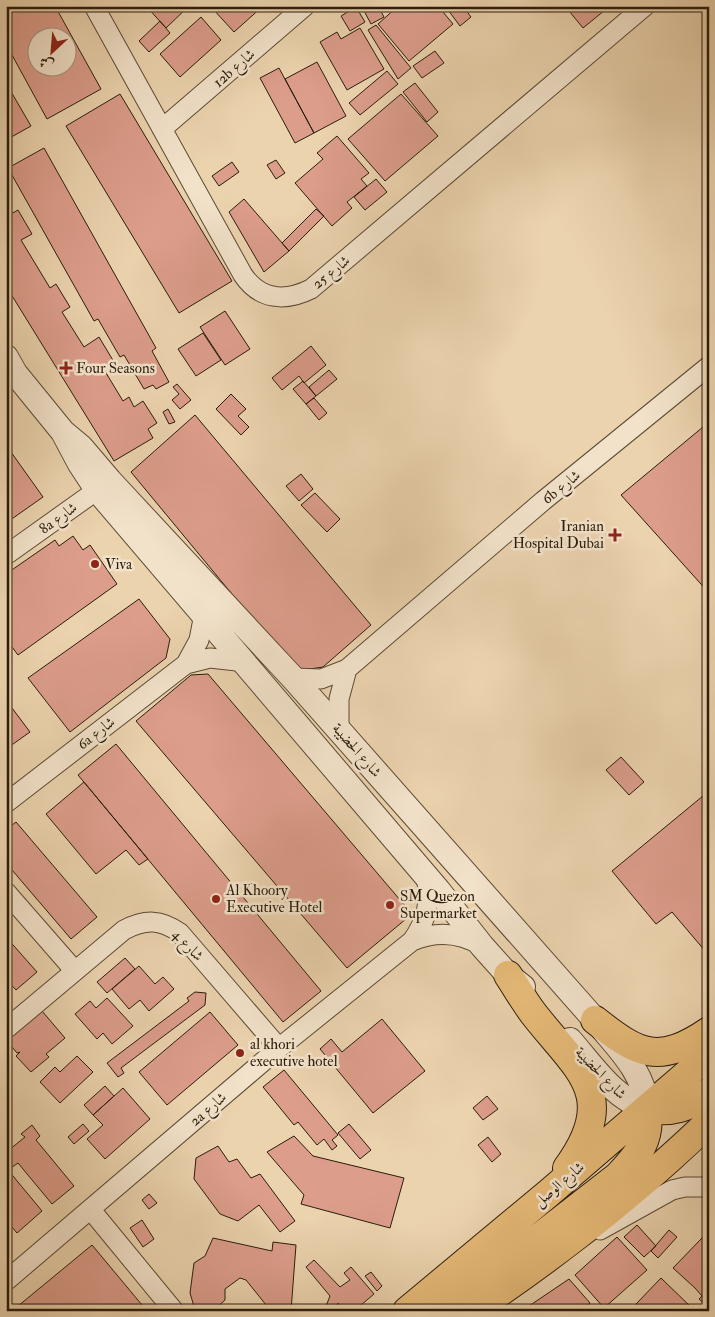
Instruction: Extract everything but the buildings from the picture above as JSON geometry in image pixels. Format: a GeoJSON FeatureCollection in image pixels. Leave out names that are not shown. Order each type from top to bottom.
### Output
{"type":"FeatureCollection","features":[{"type":"Feature","properties":{"kind":"main road"},"geometry":{"type":"LineString","coordinates":[[508,975],[532,1012],[584,1074],[591,1101],[591,1119],[586,1136],[577,1154],[550,1192]]}},
{"type":"Feature","properties":{"kind":"main road"},"geometry":{"type":"LineString","coordinates":[[595,1020],[621,1041],[636,1049],[654,1052],[672,1051],[688,1045],[709,1031]]}},
{"type":"Feature","properties":{"kind":"main road","name":"شارع الوصل"},"geometry":{"type":"LineString","coordinates":[[407,1311],[550,1192],[709,1055]]}},
{"type":"Feature","properties":{"kind":"main road"},"geometry":{"type":"LineString","coordinates":[[445,1311],[618,1176],[637,1156],[646,1139],[649,1124],[647,1108],[663,1111],[680,1109],[695,1103],[709,1092]]}},
{"type":"Feature","properties":{"kind":"main road"},"geometry":{"type":"LineString","coordinates":[[487,1307],[627,1196],[709,1122]]}},
{"type":"Feature","properties":{"kind":"street","name":"شارع 25"},"geometry":{"type":"LineString","coordinates":[[94,6],[250,285],[263,294],[280,298],[296,296],[311,289],[645,6]]}},
{"type":"Feature","properties":{"kind":"street","name":"12b شارع"},"geometry":{"type":"LineString","coordinates":[[162,129],[305,6]]}},
{"type":"Feature","properties":{"kind":"street","name":"شارع الحضيبة"},"geometry":{"type":"LineString","coordinates":[[6,357],[15,372],[63,432],[80,464],[103,486],[293,678],[483,896],[595,1020],[638,1074],[643,1085],[647,1108],[636,1105],[616,1092],[529,993],[508,975],[482,946],[432,883],[204,614],[103,486]]}},
{"type":"Feature","properties":{"kind":"street","name":"6b شارع"},"geometry":{"type":"LineString","coordinates":[[293,678],[321,679],[347,669],[543,501],[709,366]]}},
{"type":"Feature","properties":{"kind":"street","name":"8a شارع"},"geometry":{"type":"LineString","coordinates":[[6,555],[103,486]]}},
{"type":"Feature","properties":{"kind":"street","name":"6a شارع"},"geometry":{"type":"LineString","coordinates":[[186,664],[199,640],[204,614]]}},
{"type":"Feature","properties":{"kind":"street","name":"6a شارع"},"geometry":{"type":"LineString","coordinates":[[6,803],[186,664],[210,658],[246,662]]}},
{"type":"Feature","properties":{"kind":"street"},"geometry":{"type":"LineString","coordinates":[[339,729],[339,698],[347,669]]}},
{"type":"Feature","properties":{"kind":"street"},"geometry":{"type":"LineString","coordinates":[[432,883],[467,901],[483,896]]}},
{"type":"Feature","properties":{"kind":"street","name":"2a شارع"},"geometry":{"type":"LineString","coordinates":[[6,1281],[279,1048],[412,941],[426,917],[432,883]]}},
{"type":"Feature","properties":{"kind":"street"},"geometry":{"type":"LineString","coordinates":[[6,892],[75,971]]}},
{"type":"Feature","properties":{"kind":"street","name":"شارع 4"},"geometry":{"type":"LineString","coordinates":[[6,1029],[124,930],[137,923],[152,921],[167,924],[180,933],[279,1048]]}},
{"type":"Feature","properties":{"kind":"street","name":"2a شارع"},"geometry":{"type":"LineString","coordinates":[[412,941],[435,934],[448,934],[471,940],[482,946]]}},
{"type":"Feature","properties":{"kind":"street"},"geometry":{"type":"LineString","coordinates":[[568,1242],[608,1226],[672,1190],[685,1187],[709,1186]]}},
{"type":"Feature","properties":{"kind":"street"},"geometry":{"type":"LineString","coordinates":[[91,1210],[174,1311]]}},
{"type":"Feature","properties":{"kind":"place","name":"Four Seasons"},"geometry":{"type":"Point","coordinates":[66,368]}},
{"type":"Feature","properties":{"kind":"place","name":"Iranian Hospital Dubai"},"geometry":{"type":"Point","coordinates":[615,535]}},
{"type":"Feature","properties":{"kind":"place","name":"Viva"},"geometry":{"type":"Point","coordinates":[95,564]}},
{"type":"Feature","properties":{"kind":"place","name":"Al Khoory Executive Hotel"},"geometry":{"type":"Point","coordinates":[216,899]}},
{"type":"Feature","properties":{"kind":"place","name":"SM Quezon Supermarket"},"geometry":{"type":"Point","coordinates":[390,905]}},
{"type":"Feature","properties":{"kind":"place","name":"al khori executive hotel"},"geometry":{"type":"Point","coordinates":[240,1053]}}]}
